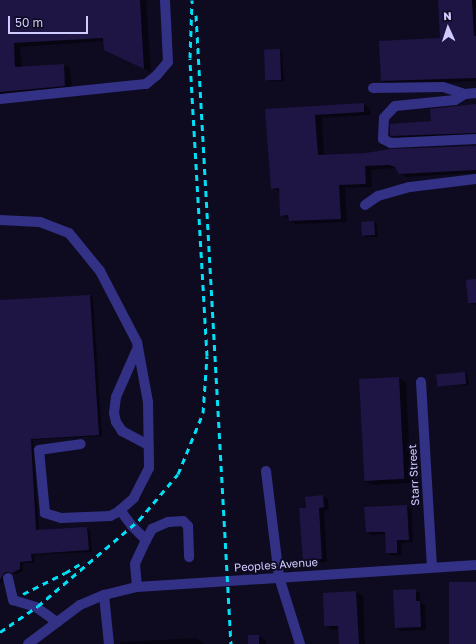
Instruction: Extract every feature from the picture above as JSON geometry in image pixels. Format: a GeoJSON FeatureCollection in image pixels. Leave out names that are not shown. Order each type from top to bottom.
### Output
{"type":"FeatureCollection","features":[{"type":"Feature","properties":{"kind":"street"},"geometry":{"type":"LineString","coordinates":[[0,99],[146,84],[157,75],[168,62],[164,0]]}},
{"type":"Feature","properties":{"kind":"street"},"geometry":{"type":"LineString","coordinates":[[373,88],[443,87],[465,94],[476,93]]}},
{"type":"Feature","properties":{"kind":"street"},"geometry":{"type":"LineString","coordinates":[[465,94],[455,100],[395,106],[384,118],[383,140],[391,143],[476,139]]}},
{"type":"Feature","properties":{"kind":"street"},"geometry":{"type":"LineString","coordinates":[[365,205],[378,196],[410,187],[476,179]]}},
{"type":"Feature","properties":{"kind":"street"},"geometry":{"type":"LineString","coordinates":[[0,220],[40,222],[69,233],[100,271],[138,347],[148,402],[148,468],[134,498],[110,516],[61,518],[45,514],[40,450],[81,444]]}},
{"type":"Feature","properties":{"kind":"street"},"geometry":{"type":"LineString","coordinates":[[138,347],[116,397],[114,412],[116,422],[122,430],[148,445]]}},
{"type":"Feature","properties":{"kind":"street","name":"Starr Street"},"geometry":{"type":"LineString","coordinates":[[421,382],[432,568]]}},
{"type":"Feature","properties":{"kind":"street"},"geometry":{"type":"LineString","coordinates":[[266,471],[279,577],[300,644]]}},
{"type":"Feature","properties":{"kind":"street"},"geometry":{"type":"LineString","coordinates":[[120,510],[132,526],[146,540]]}},
{"type":"Feature","properties":{"kind":"street"},"geometry":{"type":"LineString","coordinates":[[137,587],[135,564],[152,529],[168,522],[183,522],[188,526],[189,557]]}},
{"type":"Feature","properties":{"kind":"street","name":"Peoples Avenue"},"geometry":{"type":"LineString","coordinates":[[28,644],[80,605],[104,595],[137,587],[476,565]]}},
{"type":"Feature","properties":{"kind":"street"},"geometry":{"type":"LineString","coordinates":[[8,578],[14,600],[36,607],[57,622]]}},
{"type":"Feature","properties":{"kind":"street"},"geometry":{"type":"LineString","coordinates":[[104,595],[110,644]]}},
{"type":"Feature","properties":{"kind":"building"},"geometry":{"type":"Polygon","coordinates":[[[0,0],[140,0],[144,69],[104,50],[103,38],[14,43],[15,67],[64,64],[65,86],[0,92],[0,0]]]}},
{"type":"Feature","properties":{"kind":"building"},"geometry":{"type":"Polygon","coordinates":[[[438,0],[472,0],[474,36],[476,36],[476,78],[381,81],[379,41],[440,38],[438,0]]]}},
{"type":"Feature","properties":{"kind":"building"},"geometry":{"type":"Polygon","coordinates":[[[280,49],[281,80],[265,81],[264,50],[280,49]]]}},
{"type":"Feature","properties":{"kind":"building"},"geometry":{"type":"Polygon","coordinates":[[[364,103],[364,112],[315,115],[318,155],[366,153],[390,149],[476,146],[476,170],[399,174],[395,167],[389,165],[365,166],[366,184],[339,185],[341,219],[289,221],[288,215],[280,216],[279,188],[271,189],[265,109],[364,103]]]}},
{"type":"Feature","properties":{"kind":"building"},"geometry":{"type":"Polygon","coordinates":[[[476,104],[476,133],[390,135],[390,124],[431,121],[430,109],[476,104]]]}},
{"type":"Feature","properties":{"kind":"building"},"geometry":{"type":"Polygon","coordinates":[[[374,221],[375,235],[362,236],[361,222],[374,221]]]}},
{"type":"Feature","properties":{"kind":"building"},"geometry":{"type":"Polygon","coordinates":[[[476,279],[476,303],[468,303],[466,280],[476,279]]]}},
{"type":"Feature","properties":{"kind":"building"},"geometry":{"type":"Polygon","coordinates":[[[90,295],[99,435],[31,439],[36,530],[87,527],[89,550],[31,554],[32,561],[20,562],[20,569],[12,573],[4,573],[0,580],[0,300],[90,295]]]}},
{"type":"Feature","properties":{"kind":"building"},"geometry":{"type":"Polygon","coordinates":[[[465,372],[466,384],[437,386],[436,375],[465,372]]]}},
{"type":"Feature","properties":{"kind":"building"},"geometry":{"type":"Polygon","coordinates":[[[399,377],[404,479],[364,481],[359,379],[399,377]]]}},
{"type":"Feature","properties":{"kind":"building"},"geometry":{"type":"Polygon","coordinates":[[[323,495],[324,507],[319,508],[322,559],[303,560],[299,508],[306,508],[305,497],[323,495]]]}},
{"type":"Feature","properties":{"kind":"building"},"geometry":{"type":"Polygon","coordinates":[[[407,505],[409,540],[397,540],[397,553],[386,553],[385,532],[366,532],[364,507],[407,505]]]}},
{"type":"Feature","properties":{"kind":"building"},"geometry":{"type":"Polygon","coordinates":[[[449,582],[476,582],[476,644],[449,644],[449,582]]]}},
{"type":"Feature","properties":{"kind":"building"},"geometry":{"type":"Polygon","coordinates":[[[416,589],[416,601],[420,601],[421,627],[395,628],[393,590],[416,589]]]}},
{"type":"Feature","properties":{"kind":"building"},"geometry":{"type":"Polygon","coordinates":[[[356,591],[359,644],[339,644],[338,626],[324,626],[323,593],[356,591]]]}},
{"type":"Feature","properties":{"kind":"building"},"geometry":{"type":"Polygon","coordinates":[[[248,635],[259,635],[259,644],[248,644],[248,635]]]}},
{"type":"Feature","properties":{"kind":"railway"},"geometry":{"type":"LineString","coordinates":[[0,632],[38,606],[139,520],[178,474],[203,413],[207,356],[190,58],[192,0]]}},
{"type":"Feature","properties":{"kind":"railway"},"geometry":{"type":"LineString","coordinates":[[196,15],[231,644]]}},
{"type":"Feature","properties":{"kind":"railway"},"geometry":{"type":"LineString","coordinates":[[23,594],[65,573],[83,562]]}}]}
